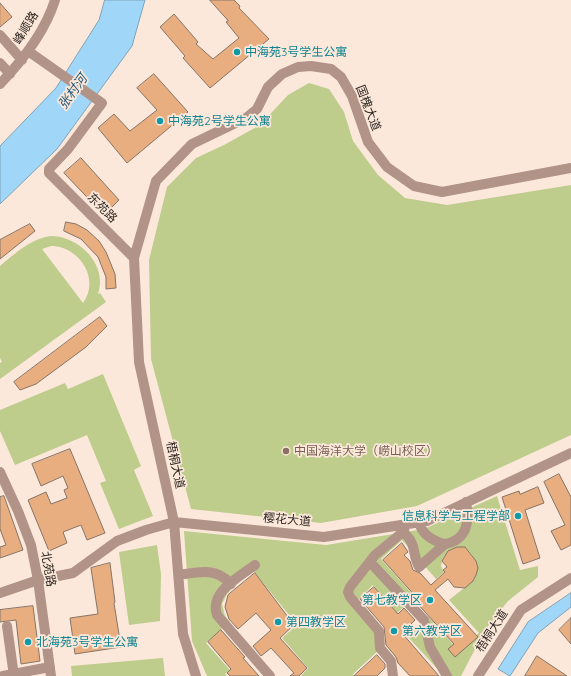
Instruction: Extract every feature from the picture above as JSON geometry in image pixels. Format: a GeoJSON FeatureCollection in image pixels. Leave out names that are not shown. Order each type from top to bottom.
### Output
{"type":"FeatureCollection","features":[{"type":"Feature","properties":{"kind":"street","name":"峰顺路"},"geometry":{"type":"LineString","coordinates":[[0,84],[22,60],[36,40],[55,0]]}},
{"type":"Feature","properties":{"kind":"street"},"geometry":{"type":"LineString","coordinates":[[0,35],[22,60]]}},
{"type":"Feature","properties":{"kind":"street","name":"东苑路"},"geometry":{"type":"LineString","coordinates":[[28,50],[102,103],[68,149],[49,169],[49,173],[134,258]]}},
{"type":"Feature","properties":{"kind":"street"},"geometry":{"type":"LineString","coordinates":[[0,63],[10,74]]}},
{"type":"Feature","properties":{"kind":"street","name":"国槐大道"},"geometry":{"type":"LineString","coordinates":[[134,258],[156,181],[192,144],[246,118],[257,108],[268,86],[282,74],[298,67],[311,66],[331,69],[342,77],[352,96],[368,142],[387,167],[414,186],[442,192],[571,168]]}},
{"type":"Feature","properties":{"kind":"street","name":"梧桐大道"},"geometry":{"type":"LineString","coordinates":[[134,258],[139,362],[174,522],[184,634],[196,676]]}},
{"type":"Feature","properties":{"kind":"street","name":"樱花大道"},"geometry":{"type":"LineString","coordinates":[[0,593],[38,580],[73,573],[117,541],[146,530],[174,522],[324,536],[405,528],[419,522],[427,521],[571,453]]}},
{"type":"Feature","properties":{"kind":"street","name":"北苑路"},"geometry":{"type":"LineString","coordinates":[[0,474],[31,545],[38,580],[51,672]]}},
{"type":"Feature","properties":{"kind":"street"},"geometry":{"type":"LineString","coordinates":[[393,676],[391,661],[380,648],[379,631],[350,597],[348,592],[375,555],[405,528],[412,542],[415,559],[419,568],[445,544],[458,540],[467,529],[468,511],[466,502]]}},
{"type":"Feature","properties":{"kind":"street"},"geometry":{"type":"LineString","coordinates":[[419,522],[425,534],[437,542],[445,544]]}},
{"type":"Feature","properties":{"kind":"street"},"geometry":{"type":"LineString","coordinates":[[370,562],[424,620],[430,647],[447,676]]}},
{"type":"Feature","properties":{"kind":"street"},"geometry":{"type":"LineString","coordinates":[[255,564],[220,593],[215,602],[217,615],[270,676]]}},
{"type":"Feature","properties":{"kind":"street"},"geometry":{"type":"LineString","coordinates":[[179,575],[200,572],[215,573],[224,575],[231,584]]}},
{"type":"Feature","properties":{"kind":"street","name":"梧桐大道"},"geometry":{"type":"LineString","coordinates":[[481,675],[521,610],[569,583]]}},
{"type":"Feature","properties":{"kind":"street"},"geometry":{"type":"LineString","coordinates":[[7,626],[14,675]]}},
{"type":"Feature","properties":{"kind":"street"},"geometry":{"type":"LineString","coordinates":[[3,676],[51,672]]}},
{"type":"Feature","properties":{"kind":"green space"},"geometry":{"type":"Polygon","coordinates":[[[309,83],[329,89],[344,112],[353,141],[378,175],[405,198],[447,205],[571,185],[571,435],[417,506],[321,523],[191,509],[151,359],[149,260],[167,187],[196,158],[224,145],[260,125],[288,95],[309,83]]]}},
{"type":"Feature","properties":{"kind":"green space"},"geometry":{"type":"Polygon","coordinates":[[[52,236],[72,241],[89,254],[99,273],[100,283],[98,294],[100,293],[106,302],[0,379],[0,363],[2,362],[0,358],[0,266],[24,247],[44,237],[52,236]],[[51,246],[42,249],[83,303],[88,294],[90,284],[88,274],[78,258],[61,247],[51,246]]]}},
{"type":"Feature","properties":{"kind":"green space"},"geometry":{"type":"Polygon","coordinates":[[[103,374],[141,466],[134,470],[153,516],[119,529],[100,483],[106,481],[87,435],[15,465],[0,431],[0,410],[65,383],[68,389],[103,374]]]}},
{"type":"Feature","properties":{"kind":"green space"},"geometry":{"type":"Polygon","coordinates":[[[497,496],[520,570],[538,566],[538,577],[508,601],[485,630],[461,676],[444,676],[407,636],[428,616],[459,651],[479,633],[449,600],[475,577],[477,571],[473,556],[465,547],[448,551],[443,558],[441,566],[444,572],[436,579],[402,540],[381,559],[415,597],[397,613],[373,585],[353,604],[376,631],[379,650],[353,674],[354,676],[301,676],[308,668],[282,638],[297,625],[252,569],[227,594],[222,604],[225,616],[230,622],[206,643],[230,670],[225,674],[227,676],[207,676],[192,641],[184,531],[326,545],[424,529],[497,496]]]}},
{"type":"Feature","properties":{"kind":"green space"},"geometry":{"type":"Polygon","coordinates":[[[157,545],[161,574],[160,621],[129,625],[119,552],[157,545]]]}},
{"type":"Feature","properties":{"kind":"green space"},"geometry":{"type":"Polygon","coordinates":[[[163,658],[165,676],[72,676],[71,666],[163,658]]]}},
{"type":"Feature","properties":{"kind":"water","name":"张村河"},"geometry":{"type":"Polygon","coordinates":[[[105,0],[145,0],[132,46],[57,149],[0,204],[0,146],[56,88],[99,20],[105,0]]]}},
{"type":"Feature","properties":{"kind":"water"},"geometry":{"type":"Polygon","coordinates":[[[571,593],[571,607],[538,633],[510,676],[498,669],[528,622],[571,593]]]}},
{"type":"Feature","properties":{"kind":"building","name":"中海苑3号学生公寓"},"geometry":{"type":"Polygon","coordinates":[[[210,0],[234,0],[240,6],[239,8],[269,39],[210,88],[183,58],[185,56],[160,27],[174,14],[198,42],[196,44],[213,59],[239,38],[226,22],[228,21],[210,0]]]}},
{"type":"Feature","properties":{"kind":"building"},"geometry":{"type":"Polygon","coordinates":[[[0,3],[12,17],[0,27],[0,3]]]}},
{"type":"Feature","properties":{"kind":"building","name":"中海苑2号学生公寓"},"geometry":{"type":"Polygon","coordinates":[[[154,74],[188,112],[127,163],[98,128],[114,114],[130,131],[157,110],[137,88],[154,74]]]}},
{"type":"Feature","properties":{"kind":"building"},"geometry":{"type":"Polygon","coordinates":[[[81,158],[119,200],[104,215],[64,173],[81,158]]]}},
{"type":"Feature","properties":{"kind":"building"},"geometry":{"type":"Polygon","coordinates":[[[66,222],[76,224],[87,230],[99,241],[106,252],[115,274],[116,288],[106,289],[106,277],[98,257],[81,239],[64,231],[66,222]]]}},
{"type":"Feature","properties":{"kind":"building"},"geometry":{"type":"Polygon","coordinates":[[[30,224],[35,231],[0,259],[0,240],[30,224]]]}},
{"type":"Feature","properties":{"kind":"building"},"geometry":{"type":"Polygon","coordinates":[[[100,317],[107,326],[86,347],[36,384],[20,390],[14,382],[100,317]]]}},
{"type":"Feature","properties":{"kind":"building"},"geometry":{"type":"Polygon","coordinates":[[[70,449],[105,533],[87,540],[81,525],[63,532],[67,543],[49,551],[28,500],[46,492],[51,504],[67,498],[64,490],[68,488],[63,476],[41,486],[32,464],[70,449]]]}},
{"type":"Feature","properties":{"kind":"building"},"geometry":{"type":"Polygon","coordinates":[[[559,474],[571,497],[571,545],[561,550],[551,531],[565,525],[544,482],[559,474]]]}},
{"type":"Feature","properties":{"kind":"building"},"geometry":{"type":"Polygon","coordinates":[[[538,487],[544,503],[525,510],[540,558],[523,564],[502,497],[519,491],[520,494],[538,487]]]}},
{"type":"Feature","properties":{"kind":"building"},"geometry":{"type":"Polygon","coordinates":[[[4,496],[23,550],[0,558],[0,547],[6,545],[0,529],[0,497],[4,496]]]}},
{"type":"Feature","properties":{"kind":"building","name":"第七教学区"},"geometry":{"type":"Polygon","coordinates":[[[402,543],[408,552],[404,555],[410,561],[413,570],[420,573],[431,585],[445,572],[443,570],[447,567],[442,561],[448,551],[457,547],[465,547],[476,561],[478,568],[476,575],[473,581],[465,588],[454,587],[448,579],[435,590],[478,637],[455,657],[448,649],[454,644],[415,601],[417,598],[383,560],[402,543]]]}},
{"type":"Feature","properties":{"kind":"building"},"geometry":{"type":"Polygon","coordinates":[[[110,563],[114,603],[121,647],[75,654],[70,618],[98,614],[91,568],[110,563]]]}},
{"type":"Feature","properties":{"kind":"building","name":"第四教学区"},"geometry":{"type":"Polygon","coordinates":[[[255,573],[294,625],[280,638],[307,668],[299,676],[290,676],[294,673],[271,648],[261,656],[253,646],[271,630],[256,613],[238,629],[229,619],[225,607],[228,595],[255,573]]]}},
{"type":"Feature","properties":{"kind":"building","name":"第六教学区"},"geometry":{"type":"Polygon","coordinates":[[[374,587],[398,614],[404,608],[415,620],[402,633],[439,676],[410,676],[398,663],[396,657],[386,645],[384,627],[360,599],[374,587]]]}},
{"type":"Feature","properties":{"kind":"building","name":"北海苑3号学生公寓"},"geometry":{"type":"Polygon","coordinates":[[[33,606],[40,661],[21,664],[16,620],[0,622],[0,610],[33,606]]]}},
{"type":"Feature","properties":{"kind":"building"},"geometry":{"type":"Polygon","coordinates":[[[571,618],[571,644],[559,630],[571,618]]]}},
{"type":"Feature","properties":{"kind":"building"},"geometry":{"type":"Polygon","coordinates":[[[221,630],[245,657],[243,658],[259,676],[230,676],[227,673],[231,669],[208,642],[221,630]]]}},
{"type":"Feature","properties":{"kind":"building"},"geometry":{"type":"Polygon","coordinates":[[[377,655],[385,664],[385,668],[377,676],[354,676],[377,655]]]}},
{"type":"Feature","properties":{"kind":"building"},"geometry":{"type":"Polygon","coordinates":[[[537,656],[567,676],[525,676],[537,656]]]}},
{"type":"Feature","properties":{"kind":"place","name":"中海苑3号学生公寓"},"geometry":{"type":"Point","coordinates":[237,52]}},
{"type":"Feature","properties":{"kind":"place","name":"中海苑2号学生公寓"},"geometry":{"type":"Point","coordinates":[160,121]}},
{"type":"Feature","properties":{"kind":"place","name":"中国海洋大学（崂山校区）"},"geometry":{"type":"Point","coordinates":[286,451]}},
{"type":"Feature","properties":{"kind":"place","name":"信息科学与工程学部"},"geometry":{"type":"Point","coordinates":[518,516]}},
{"type":"Feature","properties":{"kind":"place","name":"第七教学区"},"geometry":{"type":"Point","coordinates":[430,600]}},
{"type":"Feature","properties":{"kind":"place","name":"第四教学区"},"geometry":{"type":"Point","coordinates":[278,622]}},
{"type":"Feature","properties":{"kind":"place","name":"第六教学区"},"geometry":{"type":"Point","coordinates":[394,631]}},
{"type":"Feature","properties":{"kind":"place","name":"北海苑3号学生公寓"},"geometry":{"type":"Point","coordinates":[28,642]}}]}
